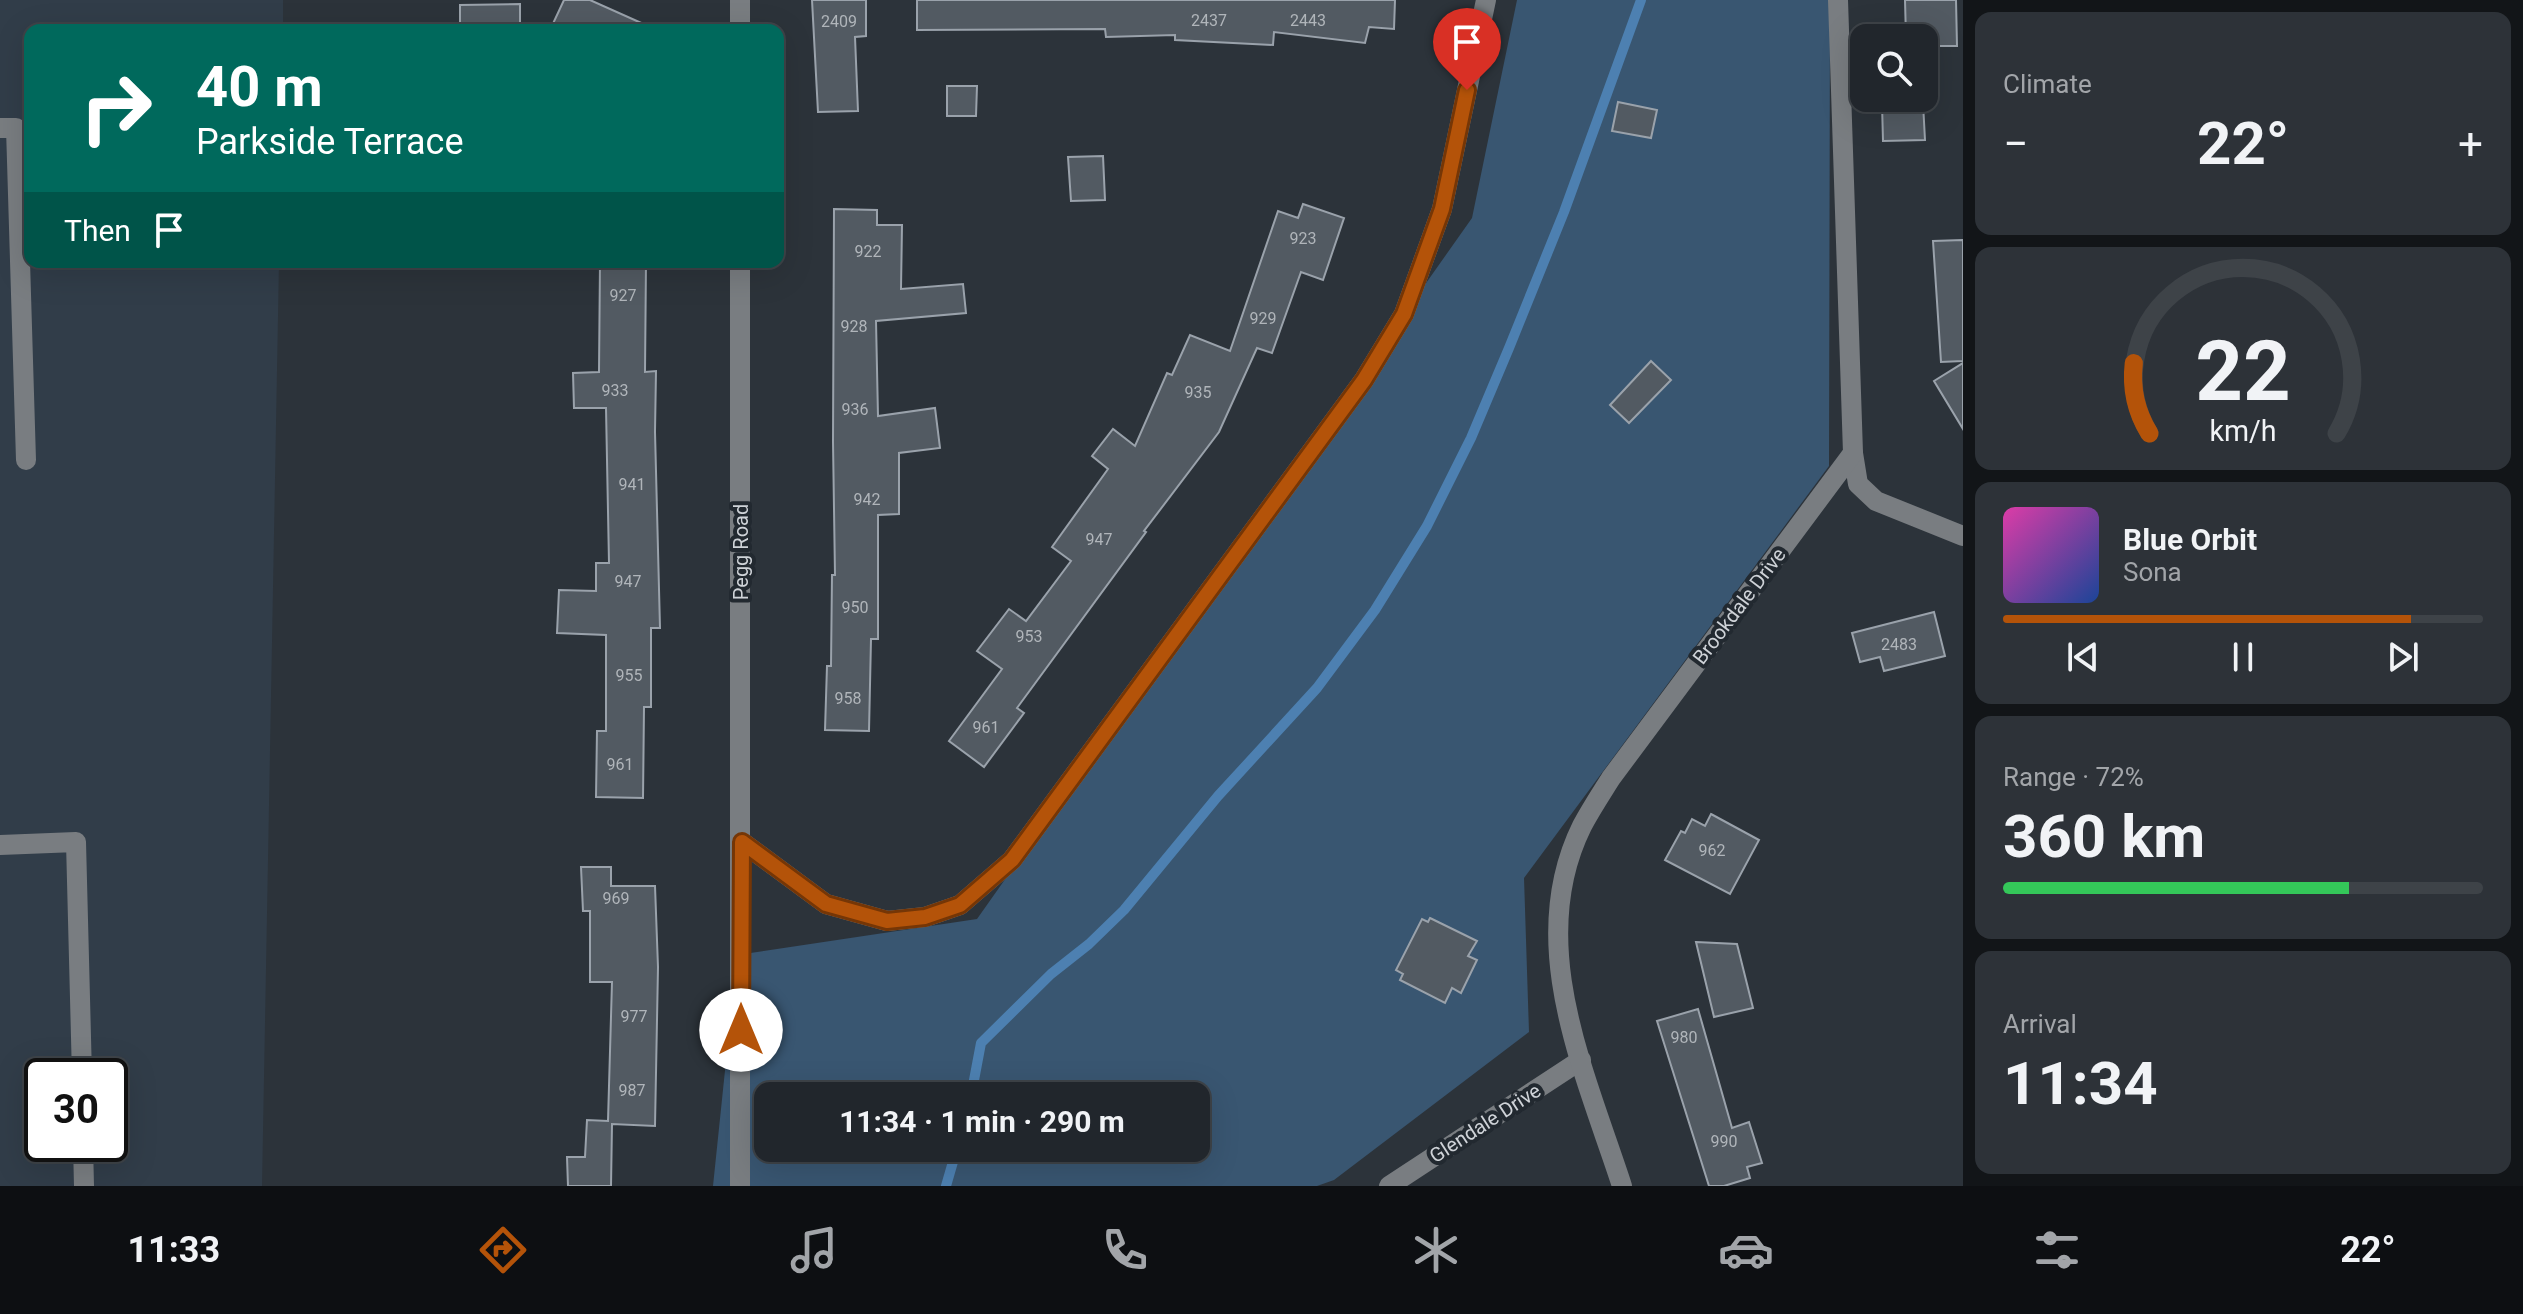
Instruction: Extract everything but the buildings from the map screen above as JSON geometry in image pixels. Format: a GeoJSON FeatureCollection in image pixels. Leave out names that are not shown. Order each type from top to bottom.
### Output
{"type":"FeatureCollection","features":[{"type":"Feature","properties":{"kind":"street"},"geometry":{"type":"LineString","coordinates":[[740,0],[740,24]]}},
{"type":"Feature","properties":{"kind":"street"},"geometry":{"type":"LineString","coordinates":[[742,842],[826,904],[887,921],[925,917],[960,905],[1012,860],[1364,380],[1404,314],[1442,209],[1486,0]]}},
{"type":"Feature","properties":{"kind":"street"},"geometry":{"type":"LineString","coordinates":[[1838,0],[1853,453],[1858,484],[1876,501],[1963,536]]}},
{"type":"Feature","properties":{"kind":"street"},"geometry":{"type":"LineString","coordinates":[[0,128],[16,128],[26,460]]}},
{"type":"Feature","properties":{"kind":"street","name":"Pegg Road"},"geometry":{"type":"LineString","coordinates":[[740,268],[740,1186]]}},
{"type":"Feature","properties":{"kind":"street","name":"Brookdale Drive"},"geometry":{"type":"LineString","coordinates":[[1622,1186],[1562,995],[1557,938],[1563,881],[1582,827],[1611,778],[1853,453]]}},
{"type":"Feature","properties":{"kind":"street"},"geometry":{"type":"LineString","coordinates":[[0,845],[76,842],[82,1058]]}},
{"type":"Feature","properties":{"kind":"street","name":"Glendale Drive"},"geometry":{"type":"LineString","coordinates":[[1389,1186],[1581,1060]]}},
{"type":"Feature","properties":{"kind":"street"},"geometry":{"type":"LineString","coordinates":[[83,1162],[84,1186]]}},
{"type":"Feature","properties":{"kind":"shaded area"},"geometry":{"type":"Polygon","coordinates":[[[0,0],[283,0],[283,24],[24,24],[24,268],[279,268],[262,1186],[0,1186],[0,0]]]}},
{"type":"Feature","properties":{"kind":"shaded area"},"geometry":{"type":"Polygon","coordinates":[[[1517,0],[1830,0],[1829,466],[1524,878],[1529,1032],[1334,1180],[1317,1186],[713,1186],[737,955],[977,919],[1472,218],[1517,0]]]}},
{"type":"Feature","properties":{"kind":"waterway"},"geometry":{"type":"LineString","coordinates":[[974,1082],[981,1043],[1051,974],[1089,944],[1124,910],[1218,796],[1317,688],[1375,610],[1427,526],[1471,438],[1509,348],[1564,212],[1641,0]]}},
{"type":"Feature","properties":{"kind":"waterway"},"geometry":{"type":"LineString","coordinates":[[946,1186],[953,1162]]}},
{"type":"Feature","properties":{"kind":"route"},"geometry":{"type":"LineString","coordinates":[[741,1030],[742,842],[826,904],[887,921],[925,917],[960,905],[1012,860],[1364,380],[1404,314],[1442,209],[1467,90]]}}]}
